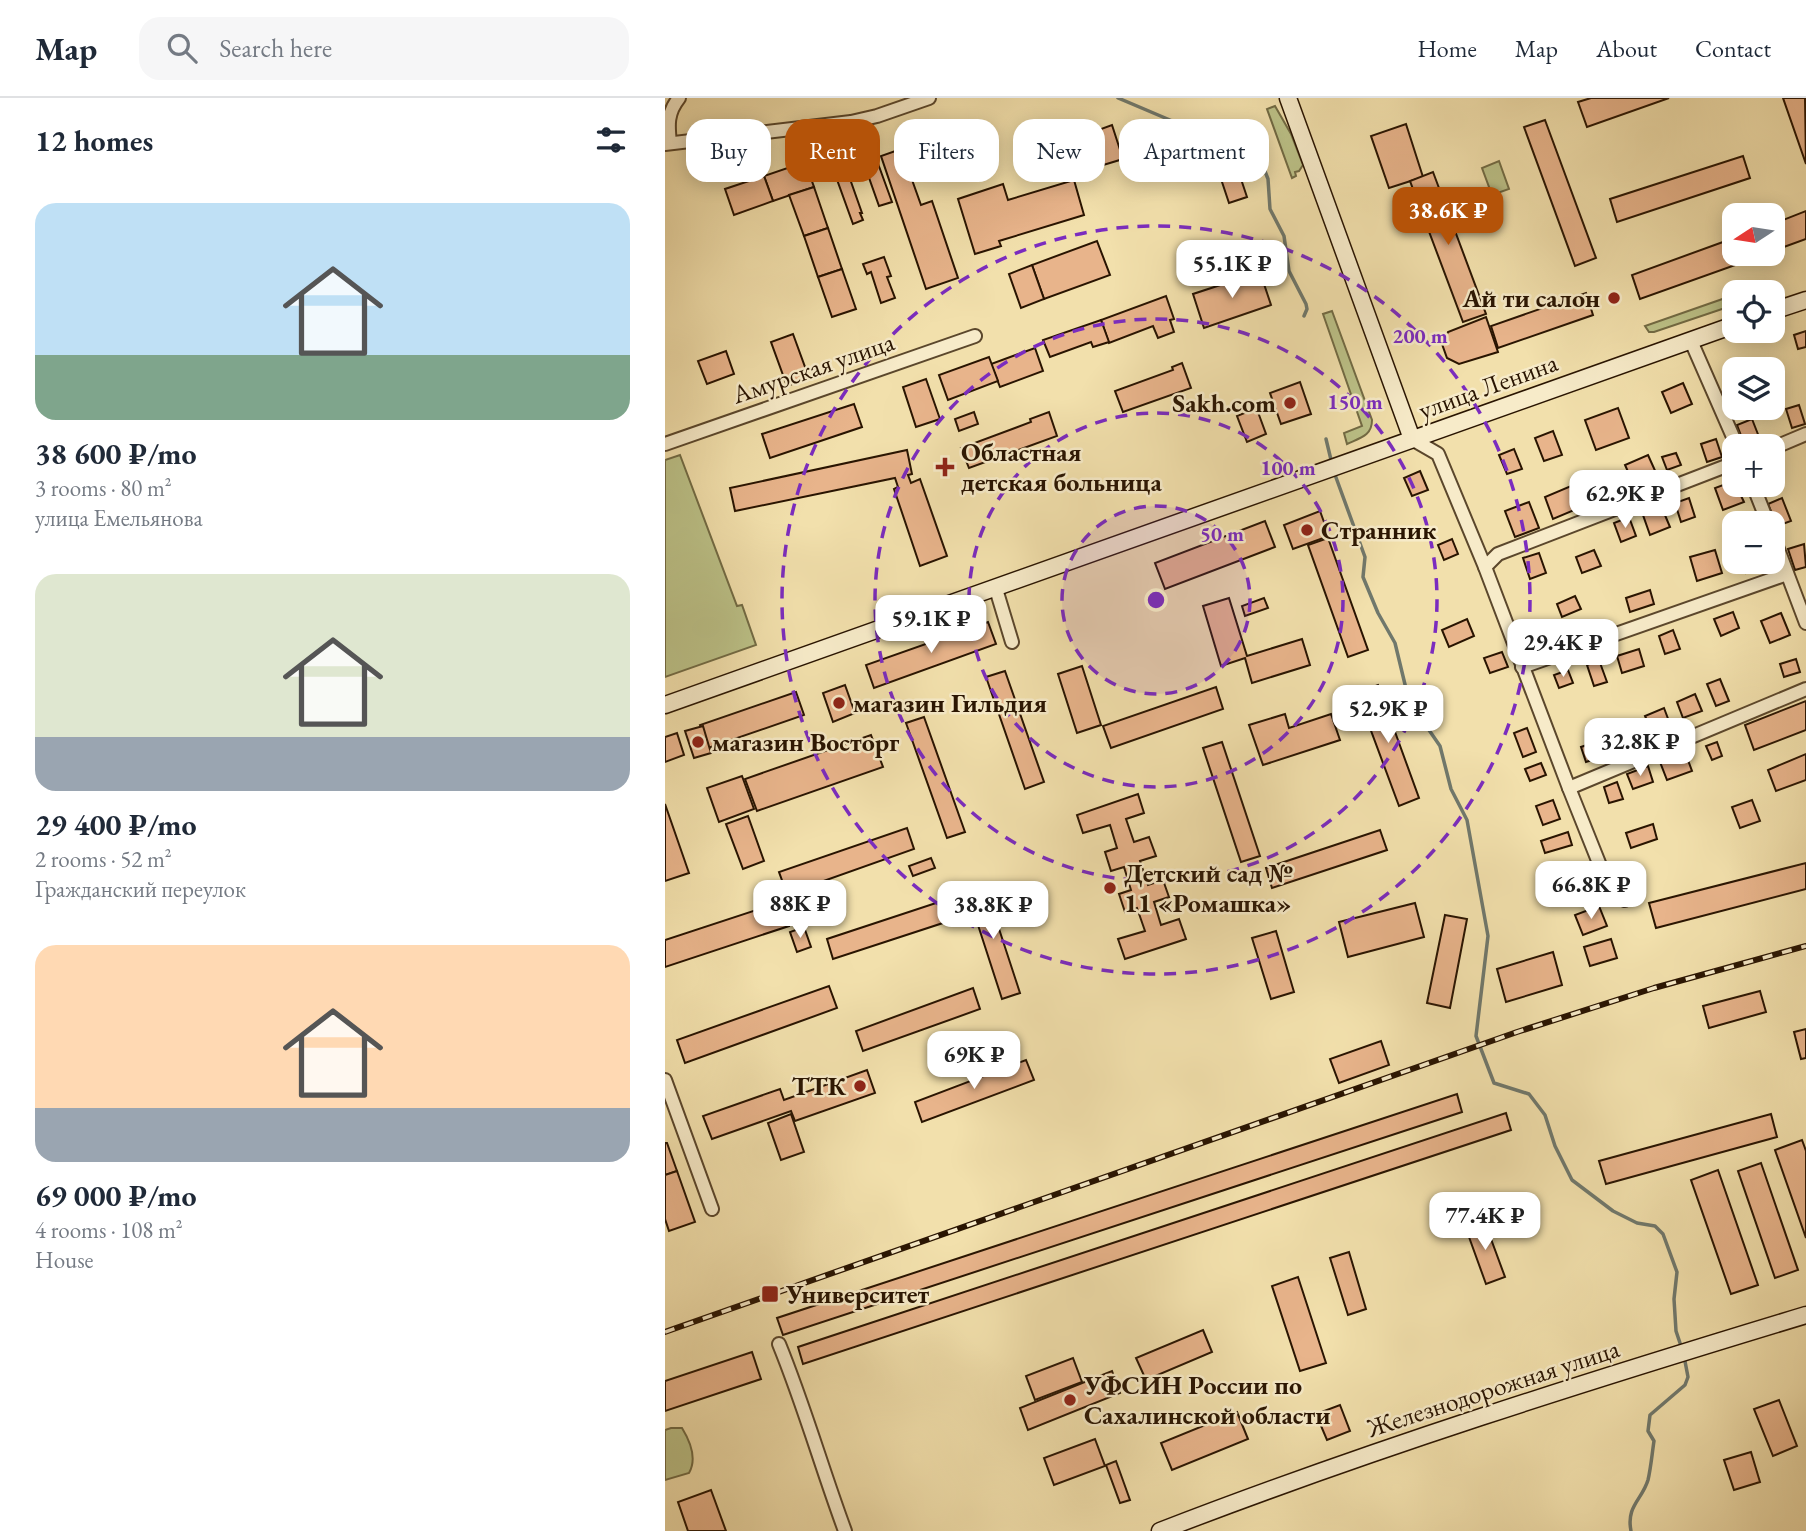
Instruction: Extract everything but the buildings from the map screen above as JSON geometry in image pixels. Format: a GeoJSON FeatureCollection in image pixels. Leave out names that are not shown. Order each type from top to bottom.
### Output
{"type":"FeatureCollection","features":[{"type":"Feature","properties":{"kind":"main road"},"geometry":{"type":"LineString","coordinates":[[1289,98],[1412,439]]}},
{"type":"Feature","properties":{"kind":"main road"},"geometry":{"type":"LineString","coordinates":[[1785,308],[1806,300]]}},
{"type":"Feature","properties":{"kind":"main road","name":"улица Ленина"},"geometry":{"type":"LineString","coordinates":[[665,705],[1722,329]]}},
{"type":"Feature","properties":{"kind":"main road","name":"Железнодорожная улица"},"geometry":{"type":"LineString","coordinates":[[1160,1531],[1424,1435],[1806,1315]]}},
{"type":"Feature","properties":{"kind":"street"},"geometry":{"type":"LineString","coordinates":[[679,98],[671,108],[667,122],[667,144],[851,122],[929,98]]}},
{"type":"Feature","properties":{"kind":"street","name":"Амурская улица"},"geometry":{"type":"LineString","coordinates":[[665,444],[975,335]]}},
{"type":"Feature","properties":{"kind":"street"},"geometry":{"type":"LineString","coordinates":[[1691,341],[1732,434]]}},
{"type":"Feature","properties":{"kind":"street"},"geometry":{"type":"LineString","coordinates":[[1785,442],[1806,434]]}},
{"type":"Feature","properties":{"kind":"street"},"geometry":{"type":"LineString","coordinates":[[1412,439],[1438,454],[1485,567],[1611,893],[1625,900]]}},
{"type":"Feature","properties":{"kind":"street"},"geometry":{"type":"LineString","coordinates":[[1485,567],[1498,554],[1722,468]]}},
{"type":"Feature","properties":{"kind":"street"},"geometry":{"type":"LineString","coordinates":[[1785,569],[1806,623]]}},
{"type":"Feature","properties":{"kind":"street"},"geometry":{"type":"LineString","coordinates":[[1522,667],[1787,574]]}},
{"type":"Feature","properties":{"kind":"street"},"geometry":{"type":"LineString","coordinates":[[996,589],[1012,642]]}},
{"type":"Feature","properties":{"kind":"street"},"geometry":{"type":"LineString","coordinates":[[1569,788],[1806,690]]}},
{"type":"Feature","properties":{"kind":"street"},"geometry":{"type":"LineString","coordinates":[[665,1080],[712,1209]]}},
{"type":"Feature","properties":{"kind":"street"},"geometry":{"type":"LineString","coordinates":[[779,1344],[845,1531]]}},
{"type":"Feature","properties":{"kind":"green space"},"geometry":{"type":"Polygon","coordinates":[[[1275,106],[1291,134],[1303,165],[1292,178],[1267,109],[1275,106]]]}},
{"type":"Feature","properties":{"kind":"green space"},"geometry":{"type":"Polygon","coordinates":[[[1499,161],[1509,189],[1492,195],[1482,168],[1499,161]]]}},
{"type":"Feature","properties":{"kind":"green space"},"geometry":{"type":"Polygon","coordinates":[[[1722,299],[1722,309],[1654,332],[1649,332],[1645,326],[1722,299]]]}},
{"type":"Feature","properties":{"kind":"green space"},"geometry":{"type":"Polygon","coordinates":[[[1332,311],[1372,420],[1368,433],[1347,444],[1344,433],[1362,426],[1323,314],[1332,311]]]}},
{"type":"Feature","properties":{"kind":"green space"},"geometry":{"type":"Polygon","coordinates":[[[680,455],[737,606],[742,605],[756,645],[665,677],[665,460],[680,455]]]}},
{"type":"Feature","properties":{"kind":"green space"},"geometry":{"type":"Polygon","coordinates":[[[682,1428],[690,1444],[692,1462],[689,1473],[665,1480],[665,1430],[682,1428]]]}},
{"type":"Feature","properties":{"kind":"waterway"},"geometry":{"type":"LineString","coordinates":[[1118,98],[1184,126],[1212,131],[1223,141],[1259,156],[1268,179],[1270,209],[1284,236],[1289,271],[1306,304],[1304,316]]}},
{"type":"Feature","properties":{"kind":"waterway"},"geometry":{"type":"LineString","coordinates":[[1326,439],[1332,464]]}},
{"type":"Feature","properties":{"kind":"waterway"},"geometry":{"type":"LineString","coordinates":[[1334,472],[1365,557],[1363,577],[1378,613],[1395,643],[1409,701],[1440,746],[1451,789],[1467,820],[1488,936],[1476,1036],[1494,1083],[1529,1094],[1545,1115],[1555,1146],[1572,1180],[1613,1211],[1637,1223],[1655,1226],[1663,1234],[1677,1272],[1674,1299],[1676,1331],[1682,1349]]}},
{"type":"Feature","properties":{"kind":"waterway"},"geometry":{"type":"LineString","coordinates":[[1631,1531],[1631,1515],[1650,1470],[1654,1441],[1648,1431],[1650,1415],[1685,1385],[1688,1377],[1684,1356]]}},
{"type":"Feature","properties":{"kind":"railway"},"geometry":{"type":"LineString","coordinates":[[665,1332],[1517,1032],[1654,988],[1806,946]]}},
{"type":"Feature","properties":{"kind":"place","name":"Ай ти салон"},"geometry":{"type":"Point","coordinates":[1614,298]}},
{"type":"Feature","properties":{"kind":"place","name":"Sakh.com"},"geometry":{"type":"Point","coordinates":[1290,403]}},
{"type":"Feature","properties":{"kind":"place","name":"Областная детская больница"},"geometry":{"type":"Point","coordinates":[945,467]}},
{"type":"Feature","properties":{"kind":"place","name":"Странник"},"geometry":{"type":"Point","coordinates":[1307,530]}},
{"type":"Feature","properties":{"kind":"place","name":"магазин Гильдия"},"geometry":{"type":"Point","coordinates":[839,703]}},
{"type":"Feature","properties":{"kind":"place","name":"магазин Восторг"},"geometry":{"type":"Point","coordinates":[698,742]}},
{"type":"Feature","properties":{"kind":"place","name":"Детский сад № 11 «Ромашка»"},"geometry":{"type":"Point","coordinates":[1110,888]}},
{"type":"Feature","properties":{"kind":"place","name":"ТТК"},"geometry":{"type":"Point","coordinates":[860,1086]}},
{"type":"Feature","properties":{"kind":"place","name":"Университет"},"geometry":{"type":"Point","coordinates":[770,1294]}},
{"type":"Feature","properties":{"kind":"place","name":"УФСИН России по Сахалинской области"},"geometry":{"type":"Point","coordinates":[1070,1400]}}]}
